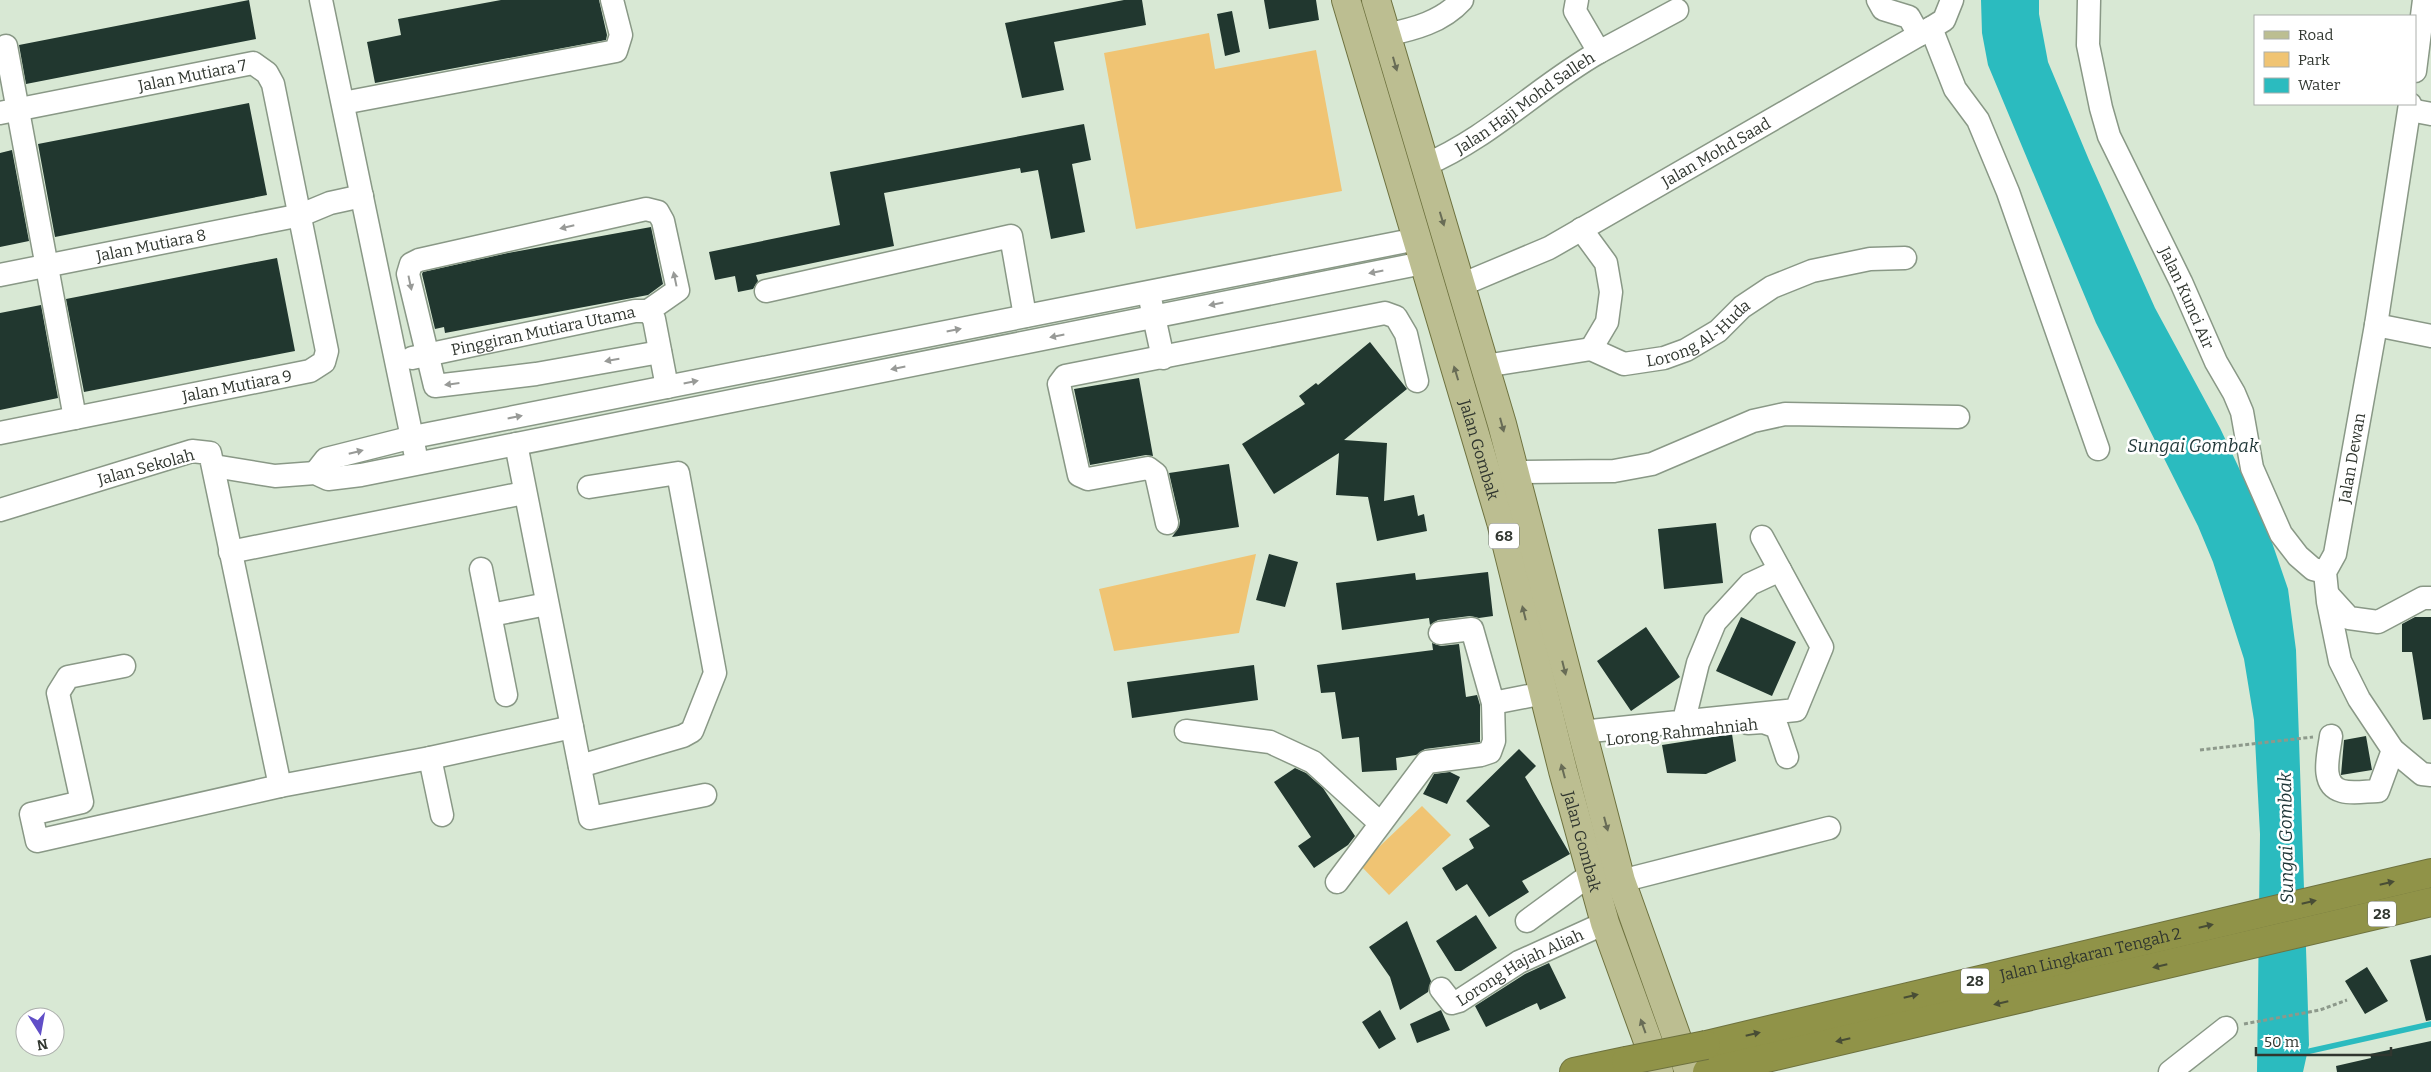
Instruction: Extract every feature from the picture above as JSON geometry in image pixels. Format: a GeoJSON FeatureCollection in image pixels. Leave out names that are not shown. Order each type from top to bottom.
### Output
{"type":"FeatureCollection","features":[{"type":"Feature","properties":{"kind":"highway","name":"Jalan Lingkaran Tengah 2"},"geometry":{"type":"LineString","coordinates":[[1574,1072],[1706,1045],[2431,872]]}},
{"type":"Feature","properties":{"kind":"highway","name":"Jalan Lingkaran Tengah 2"},"geometry":{"type":"LineString","coordinates":[[1714,1070],[2431,902]]}},
{"type":"Feature","properties":{"kind":"main road","name":"Jalan Gombak"},"geometry":{"type":"LineString","coordinates":[[1346,0],[1501,522],[1591,874],[1606,923],[1659,1072]]}},
{"type":"Feature","properties":{"kind":"main road","name":"Jalan Gombak"},"geometry":{"type":"LineString","coordinates":[[1376,0],[1485,366],[1621,880],[1689,1072]]}},
{"type":"Feature","properties":{"kind":"street"},"geometry":{"type":"LineString","coordinates":[[321,0],[418,465]]}},
{"type":"Feature","properties":{"kind":"street"},"geometry":{"type":"LineString","coordinates":[[343,103],[616,51],[621,35],[612,0]]}},
{"type":"Feature","properties":{"kind":"street"},"geometry":{"type":"LineString","coordinates":[[1386,35],[1413,29],[1441,17],[1462,0]]}},
{"type":"Feature","properties":{"kind":"street","name":"Jalan Haji Mohd Salleh"},"geometry":{"type":"LineString","coordinates":[[1425,165],[1454,153],[1572,67],[1598,52],[1575,11],[1577,0]]}},
{"type":"Feature","properties":{"kind":"street"},"geometry":{"type":"LineString","coordinates":[[1878,0],[1883,9],[1909,17],[1925,32],[1955,89],[1978,120],[2008,192],[2098,449]]}},
{"type":"Feature","properties":{"kind":"street","name":"Jalan Mohd Saad"},"geometry":{"type":"LineString","coordinates":[[1462,284],[1549,248],[1925,32],[1944,20],[1952,0]]}},
{"type":"Feature","properties":{"kind":"street","name":"Jalan Kunci Air"},"geometry":{"type":"LineString","coordinates":[[2089,0],[2088,45],[2109,136],[2125,173],[2181,282],[2216,362],[2234,393],[2242,412],[2252,468],[2281,534],[2298,556],[2313,569],[2325,572]]}},
{"type":"Feature","properties":{"kind":"street"},"geometry":{"type":"LineString","coordinates":[[2416,63],[2424,0]]}},
{"type":"Feature","properties":{"kind":"street"},"geometry":{"type":"LineString","coordinates":[[1598,52],[1677,10]]}},
{"type":"Feature","properties":{"kind":"street"},"geometry":{"type":"LineString","coordinates":[[6,46],[9,112],[48,265],[75,418]]}},
{"type":"Feature","properties":{"kind":"street","name":"Jalan Mutiara 7"},"geometry":{"type":"LineString","coordinates":[[9,112],[254,63],[267,73],[273,84],[302,215]]}},
{"type":"Feature","properties":{"kind":"street","name":"Jalan Dewan"},"geometry":{"type":"LineString","coordinates":[[2325,572],[2335,554],[2417,109]]}},
{"type":"Feature","properties":{"kind":"street","name":"Jalan Mutiara 8"},"geometry":{"type":"LineString","coordinates":[[0,275],[302,215],[330,203],[364,203]]}},
{"type":"Feature","properties":{"kind":"street"},"geometry":{"type":"LineString","coordinates":[[648,311],[678,290],[663,221],[658,212],[646,209],[419,260],[411,264],[408,274],[435,386],[536,374],[660,352]]}},
{"type":"Feature","properties":{"kind":"street","name":"Jalan Mutiara 9"},"geometry":{"type":"LineString","coordinates":[[0,433],[310,371],[320,366],[327,351],[302,215]]}},
{"type":"Feature","properties":{"kind":"street"},"geometry":{"type":"LineString","coordinates":[[1485,366],[1591,350],[1607,322],[1611,292],[1606,263],[1581,229]]}},
{"type":"Feature","properties":{"kind":"street"},"geometry":{"type":"LineString","coordinates":[[766,291],[1011,236],[1025,316]]}},
{"type":"Feature","properties":{"kind":"street"},"geometry":{"type":"LineString","coordinates":[[315,473],[326,459],[412,438],[1149,291],[1420,251]]}},
{"type":"Feature","properties":{"kind":"street","name":"Jalan Sekolah"},"geometry":{"type":"LineString","coordinates":[[0,510],[192,451],[210,453],[214,466],[275,476],[315,473],[328,479],[418,465],[1154,316],[1420,251]]}},
{"type":"Feature","properties":{"kind":"street","name":"Lorong Al-Huda"},"geometry":{"type":"LineString","coordinates":[[1591,350],[1624,364],[1664,358],[1686,350],[1718,331],[1742,307],[1772,287],[1812,271],[1870,259],[1905,258]]}},
{"type":"Feature","properties":{"kind":"street"},"geometry":{"type":"LineString","coordinates":[[1149,291],[1163,358]]}},
{"type":"Feature","properties":{"kind":"street","name":"Pinggiran Mutiara Utama"},"geometry":{"type":"LineString","coordinates":[[397,362],[635,312],[648,311],[654,319],[667,387]]}},
{"type":"Feature","properties":{"kind":"street"},"geometry":{"type":"LineString","coordinates":[[1167,523],[1156,474],[1148,468],[1088,479],[1080,475],[1059,384],[1065,376],[1385,313],[1396,317],[1406,334],[1417,381]]}},
{"type":"Feature","properties":{"kind":"street"},"geometry":{"type":"LineString","coordinates":[[2376,325],[2431,336]]}},
{"type":"Feature","properties":{"kind":"street"},"geometry":{"type":"LineString","coordinates":[[806,360],[810,386]]}},
{"type":"Feature","properties":{"kind":"street"},"geometry":{"type":"LineString","coordinates":[[1514,472],[1614,472],[1652,464],[1753,422],[1785,414],[1958,417]]}},
{"type":"Feature","properties":{"kind":"street"},"geometry":{"type":"LineString","coordinates":[[516,444],[524,493],[590,818],[705,795]]}},
{"type":"Feature","properties":{"kind":"street"},"geometry":{"type":"LineString","coordinates":[[214,466],[230,552],[280,786]]}},
{"type":"Feature","properties":{"kind":"street"},"geometry":{"type":"LineString","coordinates":[[580,766],[683,736],[692,731],[715,673],[678,473],[589,487]]}},
{"type":"Feature","properties":{"kind":"street"},"geometry":{"type":"LineString","coordinates":[[230,552],[524,493]]}},
{"type":"Feature","properties":{"kind":"street"},"geometry":{"type":"LineString","coordinates":[[1582,738],[1684,720],[1796,710],[1822,647],[1762,537]]}},
{"type":"Feature","properties":{"kind":"street"},"geometry":{"type":"LineString","coordinates":[[481,569],[506,695]]}},
{"type":"Feature","properties":{"kind":"street"},"geometry":{"type":"LineString","coordinates":[[1684,720],[1698,663],[1715,622],[1750,584],[1780,570]]}},
{"type":"Feature","properties":{"kind":"street"},"geometry":{"type":"LineString","coordinates":[[2325,572],[2329,596],[2328,602],[2340,661],[2358,699],[2393,750],[2422,774],[2431,775]]}},
{"type":"Feature","properties":{"kind":"street"},"geometry":{"type":"LineString","coordinates":[[2329,596],[2350,618],[2386,628],[2423,598],[2431,598]]}},
{"type":"Feature","properties":{"kind":"street"},"geometry":{"type":"LineString","coordinates":[[491,615],[547,604]]}},
{"type":"Feature","properties":{"kind":"street"},"geometry":{"type":"LineString","coordinates":[[1338,882],[1427,762],[1481,755],[1490,752],[1494,741],[1493,703],[1472,629],[1440,633]]}},
{"type":"Feature","properties":{"kind":"street"},"geometry":{"type":"LineString","coordinates":[[124,666],[68,677],[58,693],[82,802],[31,814],[37,841],[280,786],[430,758],[572,727]]}},
{"type":"Feature","properties":{"kind":"street"},"geometry":{"type":"LineString","coordinates":[[1493,703],[1544,693]]}},
{"type":"Feature","properties":{"kind":"street","name":"Lorong Rahmahniah"},"geometry":{"type":"LineString","coordinates":[[1582,738],[1763,722],[1777,727],[1787,757]]}},
{"type":"Feature","properties":{"kind":"street"},"geometry":{"type":"LineString","coordinates":[[1186,731],[1270,742],[1313,762],[1380,823]]}},
{"type":"Feature","properties":{"kind":"street"},"geometry":{"type":"LineString","coordinates":[[2331,736],[2327,775],[2330,783],[2342,791],[2378,791],[2393,750]]}},
{"type":"Feature","properties":{"kind":"street"},"geometry":{"type":"LineString","coordinates":[[430,758],[442,815]]}},
{"type":"Feature","properties":{"kind":"street"},"geometry":{"type":"LineString","coordinates":[[1621,880],[1829,828]]}},
{"type":"Feature","properties":{"kind":"street"},"geometry":{"type":"LineString","coordinates":[[1527,921],[1591,874]]}},
{"type":"Feature","properties":{"kind":"street","name":"Lorong Hajah Aliah"},"geometry":{"type":"LineString","coordinates":[[1440,989],[1452,1003],[1460,1001],[1520,962],[1606,923]]}},
{"type":"Feature","properties":{"kind":"street"},"geometry":{"type":"LineString","coordinates":[[2170,1072],[2226,1028]]}},
{"type":"Feature","properties":{"kind":"path"},"geometry":{"type":"LineString","coordinates":[[2200,750],[2331,736]]}},
{"type":"Feature","properties":{"kind":"path"},"geometry":{"type":"LineString","coordinates":[[2226,1028],[2320,1010],[2347,1000]]}},
{"type":"Feature","properties":{"kind":"green space"},"geometry":{"type":"Polygon","coordinates":[[[1209,33],[1215,69],[1316,50],[1342,191],[1136,229],[1104,53],[1209,33]]]}},
{"type":"Feature","properties":{"kind":"green space"},"geometry":{"type":"Polygon","coordinates":[[[1256,554],[1239,633],[1114,651],[1099,589],[1256,554]]]}},
{"type":"Feature","properties":{"kind":"green space"},"geometry":{"type":"Polygon","coordinates":[[[1422,806],[1451,835],[1389,895],[1360,865],[1422,806]]]}},
{"type":"Feature","properties":{"kind":"water","name":"Sungai Gombak"},"geometry":{"type":"Polygon","coordinates":[[[1981,0],[2039,0],[2039,14],[2048,62],[2089,160],[2155,308],[2220,428],[2266,525],[2288,589],[2296,650],[2307,978],[2309,1045],[2303,1072],[2257,1072],[2260,834],[2254,720],[2244,659],[2213,562],[2198,526],[2096,323],[1988,65],[1982,33],[1981,0]]]}},
{"type":"Feature","properties":{"kind":"building"},"geometry":{"type":"Polygon","coordinates":[[[249,0],[256,39],[26,84],[19,45],[249,0]]]}},
{"type":"Feature","properties":{"kind":"building"},"geometry":{"type":"Polygon","coordinates":[[[501,0],[599,0],[607,35],[606,40],[375,83],[367,42],[401,35],[398,19],[501,0]]]}},
{"type":"Feature","properties":{"kind":"building"},"geometry":{"type":"Polygon","coordinates":[[[1124,0],[1142,0],[1146,25],[1054,42],[1064,90],[1022,98],[1005,23],[1124,0]]]}},
{"type":"Feature","properties":{"kind":"building"},"geometry":{"type":"Polygon","coordinates":[[[1264,0],[1316,0],[1319,20],[1269,29],[1264,0]]]}},
{"type":"Feature","properties":{"kind":"building"},"geometry":{"type":"Polygon","coordinates":[[[1232,11],[1240,52],[1225,56],[1217,14],[1232,11]]]}},
{"type":"Feature","properties":{"kind":"building"},"geometry":{"type":"Polygon","coordinates":[[[249,103],[267,195],[55,237],[38,144],[249,103]]]}},
{"type":"Feature","properties":{"kind":"building"},"geometry":{"type":"Polygon","coordinates":[[[1084,124],[1091,160],[1072,164],[1085,232],[1051,239],[1038,170],[1021,173],[1020,168],[884,193],[894,246],[756,275],[758,281],[753,289],[738,292],[735,276],[715,280],[709,252],[840,225],[830,172],[1084,124]]]}},
{"type":"Feature","properties":{"kind":"building"},"geometry":{"type":"Polygon","coordinates":[[[12,150],[29,241],[0,247],[0,153],[12,150]]]}},
{"type":"Feature","properties":{"kind":"building"},"geometry":{"type":"Polygon","coordinates":[[[651,227],[663,284],[648,295],[445,333],[444,327],[435,329],[423,272],[508,253],[651,227]]]}},
{"type":"Feature","properties":{"kind":"building"},"geometry":{"type":"Polygon","coordinates":[[[277,258],[295,351],[84,392],[66,299],[277,258]]]}},
{"type":"Feature","properties":{"kind":"building"},"geometry":{"type":"Polygon","coordinates":[[[41,305],[58,398],[0,410],[0,313],[41,305]]]}},
{"type":"Feature","properties":{"kind":"building"},"geometry":{"type":"Polygon","coordinates":[[[1370,342],[1407,389],[1344,440],[1387,443],[1384,501],[1414,495],[1418,516],[1424,514],[1427,531],[1377,541],[1368,497],[1336,495],[1339,453],[1274,494],[1242,444],[1305,404],[1299,396],[1316,383],[1318,385],[1370,342]]]}},
{"type":"Feature","properties":{"kind":"building"},"geometry":{"type":"Polygon","coordinates":[[[1139,378],[1153,456],[1146,455],[1090,465],[1074,389],[1139,378]]]}},
{"type":"Feature","properties":{"kind":"building"},"geometry":{"type":"Polygon","coordinates":[[[1229,464],[1239,527],[1172,537],[1179,527],[1180,521],[1169,473],[1229,464]]]}},
{"type":"Feature","properties":{"kind":"building"},"geometry":{"type":"Polygon","coordinates":[[[1716,523],[1723,583],[1664,589],[1658,529],[1716,523]]]}},
{"type":"Feature","properties":{"kind":"building"},"geometry":{"type":"Polygon","coordinates":[[[1269,554],[1298,562],[1285,607],[1256,600],[1269,554]]]}},
{"type":"Feature","properties":{"kind":"building"},"geometry":{"type":"Polygon","coordinates":[[[1488,572],[1493,616],[1479,618],[1470,616],[1438,620],[1430,625],[1429,618],[1342,630],[1336,583],[1415,573],[1416,580],[1488,572]]]}},
{"type":"Feature","properties":{"kind":"building"},"geometry":{"type":"Polygon","coordinates":[[[1741,617],[1796,642],[1772,696],[1716,671],[1741,617]]]}},
{"type":"Feature","properties":{"kind":"building"},"geometry":{"type":"Polygon","coordinates":[[[2415,617],[2431,617],[2431,719],[2423,720],[2412,652],[2402,652],[2402,624],[2415,617]]]}},
{"type":"Feature","properties":{"kind":"building"},"geometry":{"type":"Polygon","coordinates":[[[1646,627],[1680,677],[1631,711],[1597,661],[1646,627]]]}},
{"type":"Feature","properties":{"kind":"building"},"geometry":{"type":"Polygon","coordinates":[[[1432,643],[1441,646],[1459,644],[1466,697],[1477,695],[1480,705],[1480,742],[1425,749],[1416,755],[1396,758],[1397,770],[1362,772],[1359,737],[1342,739],[1335,692],[1321,693],[1317,665],[1433,650],[1432,643]]]}},
{"type":"Feature","properties":{"kind":"building"},"geometry":{"type":"Polygon","coordinates":[[[1254,665],[1258,700],[1132,718],[1127,682],[1254,665]]]}},
{"type":"Feature","properties":{"kind":"building"},"geometry":{"type":"Polygon","coordinates":[[[1732,734],[1736,761],[1706,774],[1667,773],[1662,745],[1732,734]]]}},
{"type":"Feature","properties":{"kind":"building"},"geometry":{"type":"Polygon","coordinates":[[[2366,736],[2372,770],[2341,775],[2344,740],[2366,736]]]}},
{"type":"Feature","properties":{"kind":"building"},"geometry":{"type":"Polygon","coordinates":[[[1519,749],[1536,766],[1525,777],[1570,854],[1522,881],[1529,892],[1489,917],[1467,884],[1456,891],[1442,868],[1474,848],[1469,839],[1490,826],[1466,801],[1519,749]]]}},
{"type":"Feature","properties":{"kind":"building"},"geometry":{"type":"Polygon","coordinates":[[[1295,768],[1306,773],[1323,788],[1355,836],[1348,845],[1314,868],[1298,846],[1311,837],[1274,782],[1295,768]]]}},
{"type":"Feature","properties":{"kind":"building"},"geometry":{"type":"Polygon","coordinates":[[[1450,772],[1460,777],[1447,804],[1423,794],[1434,774],[1450,772]]]}},
{"type":"Feature","properties":{"kind":"building"},"geometry":{"type":"Polygon","coordinates":[[[1476,915],[1497,948],[1461,971],[1455,971],[1436,941],[1476,915]]]}},
{"type":"Feature","properties":{"kind":"building"},"geometry":{"type":"Polygon","coordinates":[[[1407,921],[1431,981],[1428,992],[1400,1010],[1390,977],[1369,947],[1407,921]]]}},
{"type":"Feature","properties":{"kind":"building"},"geometry":{"type":"Polygon","coordinates":[[[2431,955],[2431,1020],[2426,1021],[2410,960],[2431,955]]]}},
{"type":"Feature","properties":{"kind":"building"},"geometry":{"type":"Polygon","coordinates":[[[1549,963],[1566,998],[1540,1010],[1537,1003],[1486,1027],[1475,1006],[1525,974],[1549,963]]]}},
{"type":"Feature","properties":{"kind":"building"},"geometry":{"type":"Polygon","coordinates":[[[2367,967],[2388,1001],[2365,1014],[2345,981],[2367,967]]]}},
{"type":"Feature","properties":{"kind":"building"},"geometry":{"type":"Polygon","coordinates":[[[1380,1010],[1396,1039],[1379,1049],[1362,1022],[1380,1010]]]}},
{"type":"Feature","properties":{"kind":"building"},"geometry":{"type":"Polygon","coordinates":[[[1441,1010],[1450,1030],[1417,1043],[1410,1024],[1441,1010]]]}},
{"type":"Feature","properties":{"kind":"building"},"geometry":{"type":"Polygon","coordinates":[[[2431,1041],[2431,1072],[2337,1072],[2336,1066],[2371,1058],[2370,1054],[2431,1041]]]}},
{"type":"Feature","properties":{"kind":"waterway"},"geometry":{"type":"LineString","coordinates":[[2301,1053],[2431,1024]]}}]}
